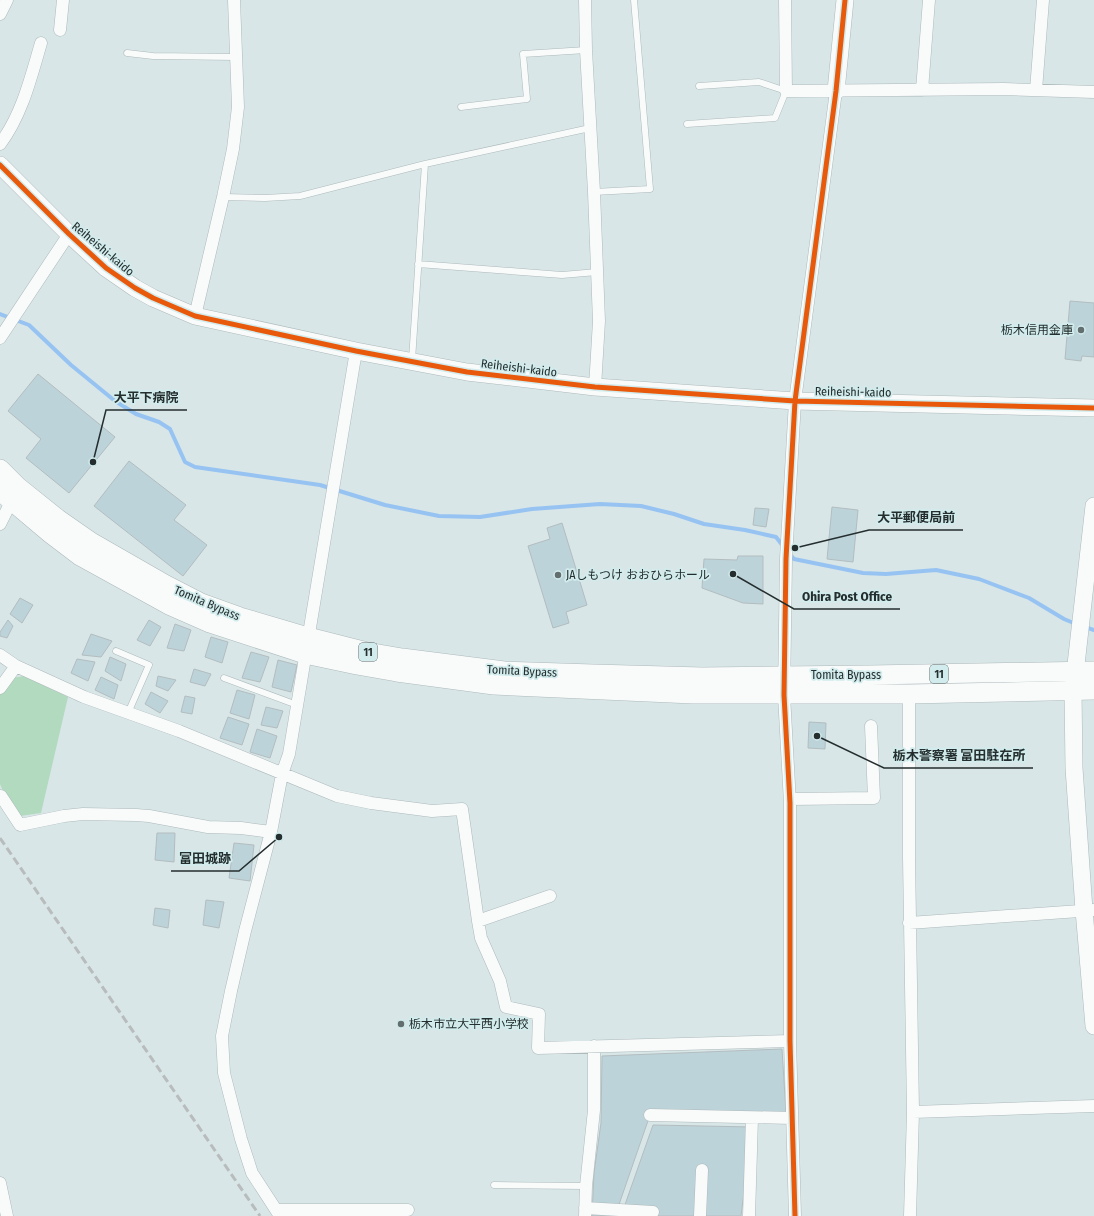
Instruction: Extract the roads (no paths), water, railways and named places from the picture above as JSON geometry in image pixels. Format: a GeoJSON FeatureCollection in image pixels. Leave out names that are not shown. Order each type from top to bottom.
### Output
{"type":"FeatureCollection","features":[{"type":"Feature","properties":{"kind":"main road","name":"Tomita Bypass"},"geometry":{"type":"LineString","coordinates":[[0,469],[29,496],[91,542],[166,585],[201,603],[240,617],[306,646],[367,652],[504,671],[702,677],[1085,671]]}},
{"type":"Feature","properties":{"kind":"main road","name":"Tomita Bypass"},"geometry":{"type":"LineString","coordinates":[[5,496],[80,556],[169,605],[210,623],[306,646],[397,672],[494,685],[693,694],[909,694],[1094,690]]}},
{"type":"Feature","properties":{"kind":"street"},"geometry":{"type":"LineString","coordinates":[[0,14],[7,0]]}},
{"type":"Feature","properties":{"kind":"street"},"geometry":{"type":"LineString","coordinates":[[60,30],[63,0]]}},
{"type":"Feature","properties":{"kind":"street"},"geometry":{"type":"LineString","coordinates":[[196,316],[233,149],[238,107],[234,0]]}},
{"type":"Feature","properties":{"kind":"street"},"geometry":{"type":"LineString","coordinates":[[585,0],[599,321],[595,387]]}},
{"type":"Feature","properties":{"kind":"street"},"geometry":{"type":"LineString","coordinates":[[786,0],[786,91],[1036,90],[1094,92]]}},
{"type":"Feature","properties":{"kind":"street"},"geometry":{"type":"LineString","coordinates":[[795,1216],[790,1041],[790,799],[784,694],[786,559],[795,401],[836,91],[845,0]]}},
{"type":"Feature","properties":{"kind":"street"},"geometry":{"type":"LineString","coordinates":[[922,90],[929,0]]}},
{"type":"Feature","properties":{"kind":"street"},"geometry":{"type":"LineString","coordinates":[[1036,90],[1044,0]]}},
{"type":"Feature","properties":{"kind":"street"},"geometry":{"type":"LineString","coordinates":[[0,144],[14,120],[28,86],[41,43]]}},
{"type":"Feature","properties":{"kind":"street","name":"Reiheishi-kaido"},"geometry":{"type":"LineString","coordinates":[[0,165],[69,234],[106,268],[135,288],[153,298],[196,316],[356,352],[467,372],[595,387],[795,401],[1094,408]]}},
{"type":"Feature","properties":{"kind":"street"},"geometry":{"type":"LineString","coordinates":[[0,338],[69,234]]}},
{"type":"Feature","properties":{"kind":"street"},"geometry":{"type":"LineString","coordinates":[[356,352],[289,754],[282,774],[271,832],[243,938],[222,1036],[224,1073],[241,1139],[252,1173],[278,1213],[408,1210]]}},
{"type":"Feature","properties":{"kind":"street"},"geometry":{"type":"LineString","coordinates":[[0,524],[5,496]]}},
{"type":"Feature","properties":{"kind":"street"},"geometry":{"type":"LineString","coordinates":[[1094,506],[1085,671],[1074,691],[1074,768],[1089,910],[1094,1026]]}},
{"type":"Feature","properties":{"kind":"street"},"geometry":{"type":"LineString","coordinates":[[0,655],[16,666],[84,697],[179,731],[337,796],[432,811],[462,809],[481,938],[500,981],[506,1007],[539,1014],[538,1048],[790,1041]]}},
{"type":"Feature","properties":{"kind":"street"},"geometry":{"type":"LineString","coordinates":[[0,688],[16,666]]}},
{"type":"Feature","properties":{"kind":"street"},"geometry":{"type":"LineString","coordinates":[[909,694],[909,923],[913,1112],[910,1216]]}},
{"type":"Feature","properties":{"kind":"street"},"geometry":{"type":"LineString","coordinates":[[790,799],[874,798],[870,726]]}},
{"type":"Feature","properties":{"kind":"street"},"geometry":{"type":"LineString","coordinates":[[0,796],[20,825],[64,816],[83,814],[136,815],[150,816],[208,827],[240,828],[271,832]]}},
{"type":"Feature","properties":{"kind":"street"},"geometry":{"type":"LineString","coordinates":[[478,921],[550,896]]}},
{"type":"Feature","properties":{"kind":"street"},"geometry":{"type":"LineString","coordinates":[[909,923],[1089,910]]}},
{"type":"Feature","properties":{"kind":"street"},"geometry":{"type":"LineString","coordinates":[[594,1046],[594,1110],[586,1186],[585,1212],[653,1212]]}},
{"type":"Feature","properties":{"kind":"street"},"geometry":{"type":"LineString","coordinates":[[913,1112],[1094,1106]]}},
{"type":"Feature","properties":{"kind":"street"},"geometry":{"type":"LineString","coordinates":[[650,1115],[792,1118]]}},
{"type":"Feature","properties":{"kind":"street"},"geometry":{"type":"LineString","coordinates":[[749,1216],[752,1118]]}},
{"type":"Feature","properties":{"kind":"street"},"geometry":{"type":"LineString","coordinates":[[700,1216],[702,1170]]}},
{"type":"Feature","properties":{"kind":"street"},"geometry":{"type":"LineString","coordinates":[[0,1183],[7,1216]]}},
{"type":"Feature","properties":{"kind":"lane"},"geometry":{"type":"LineString","coordinates":[[594,192],[650,189],[634,0]]}},
{"type":"Feature","properties":{"kind":"lane"},"geometry":{"type":"LineString","coordinates":[[461,107],[527,99],[523,54],[586,50]]}},
{"type":"Feature","properties":{"kind":"lane"},"geometry":{"type":"LineString","coordinates":[[127,53],[153,56],[237,57]]}},
{"type":"Feature","properties":{"kind":"lane"},"geometry":{"type":"LineString","coordinates":[[687,124],[775,118],[786,91],[759,82],[699,86]]}},
{"type":"Feature","properties":{"kind":"lane"},"geometry":{"type":"LineString","coordinates":[[223,198],[300,196],[425,164],[590,128]]}},
{"type":"Feature","properties":{"kind":"lane"},"geometry":{"type":"LineString","coordinates":[[412,362],[425,164]]}},
{"type":"Feature","properties":{"kind":"lane"},"geometry":{"type":"LineString","coordinates":[[418,264],[562,275],[597,272]]}},
{"type":"Feature","properties":{"kind":"lane"},"geometry":{"type":"LineString","coordinates":[[116,651],[149,665],[128,713]]}},
{"type":"Feature","properties":{"kind":"lane"},"geometry":{"type":"LineString","coordinates":[[224,678],[297,705]]}},
{"type":"Feature","properties":{"kind":"lane"},"geometry":{"type":"LineString","coordinates":[[494,1184],[586,1186]]}},
{"type":"Feature","properties":{"kind":"waterway"},"geometry":{"type":"LineString","coordinates":[[0,314],[29,325],[71,365],[115,401],[136,414],[159,422],[170,429],[185,462],[195,467],[320,485],[385,505],[439,516],[480,517],[532,509],[600,504],[641,506],[674,514],[704,524],[745,530],[776,537],[783,546]]}},
{"type":"Feature","properties":{"kind":"waterway"},"geometry":{"type":"LineString","coordinates":[[789,553],[794,559],[863,573],[886,574],[936,570],[979,579],[1029,598],[1064,619],[1076,624]]}},
{"type":"Feature","properties":{"kind":"waterway"},"geometry":{"type":"LineString","coordinates":[[1085,627],[1094,630]]}},
{"type":"Feature","properties":{"kind":"railway"},"geometry":{"type":"LineString","coordinates":[[0,838],[260,1216]]}},
{"type":"Feature","properties":{"kind":"place","name":"栃木信用金庫"},"geometry":{"type":"Point","coordinates":[1081,330]}},
{"type":"Feature","properties":{"kind":"place","name":"大平下病院"},"geometry":{"type":"Point","coordinates":[93,462]}},
{"type":"Feature","properties":{"kind":"place","name":"大平郵便局前"},"geometry":{"type":"Point","coordinates":[795,548]}},
{"type":"Feature","properties":{"kind":"place","name":"Ohira Post Office"},"geometry":{"type":"Point","coordinates":[733,574]}},
{"type":"Feature","properties":{"kind":"place","name":"JAしもつけ おおひらホール"},"geometry":{"type":"Point","coordinates":[558,575]}},
{"type":"Feature","properties":{"kind":"place","name":"栃木警察署 富田駐在所"},"geometry":{"type":"Point","coordinates":[817,736]}},
{"type":"Feature","properties":{"kind":"place","name":"富田城跡"},"geometry":{"type":"Point","coordinates":[279,837]}},
{"type":"Feature","properties":{"kind":"place","name":"栃木市立大平西小学校"},"geometry":{"type":"Point","coordinates":[401,1024]}}]}
